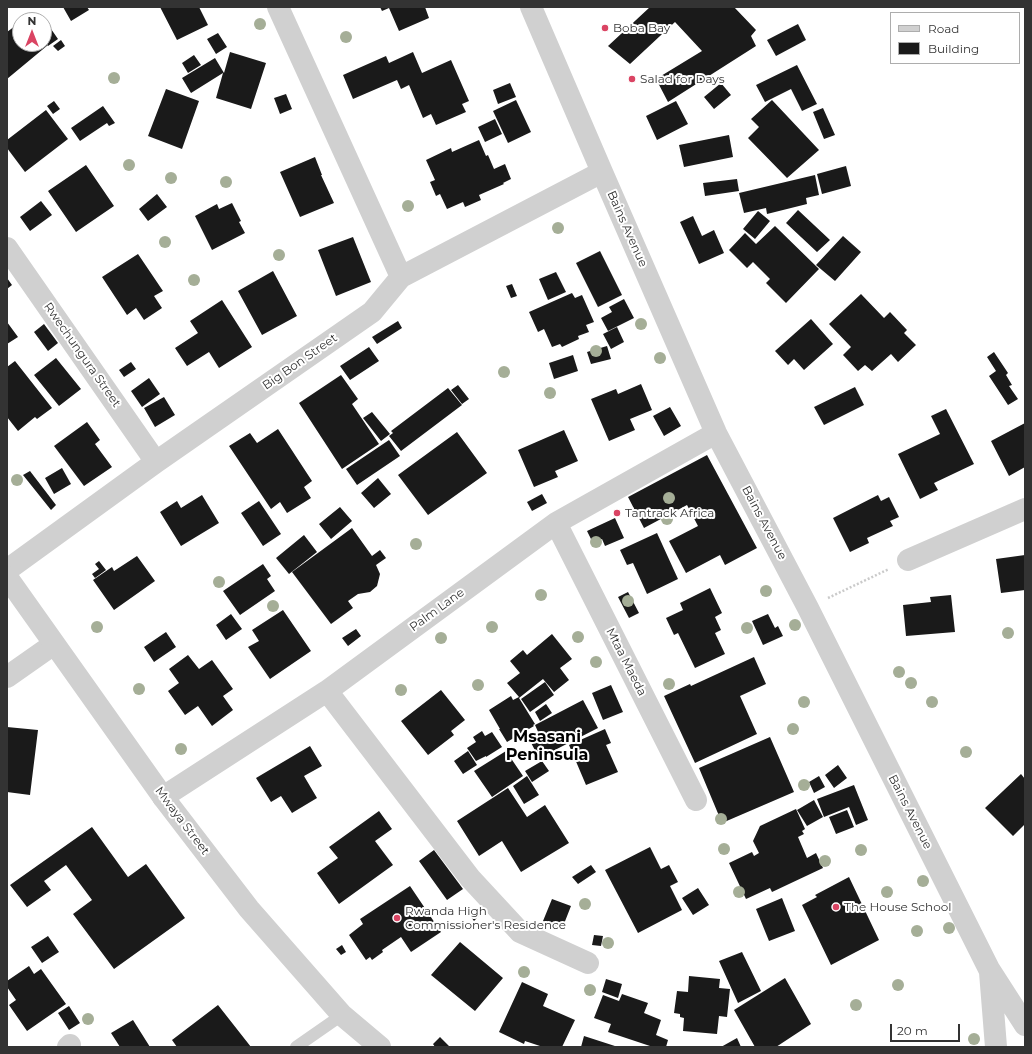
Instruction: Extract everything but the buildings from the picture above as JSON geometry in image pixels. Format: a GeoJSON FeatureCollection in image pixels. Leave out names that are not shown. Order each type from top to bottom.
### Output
{"type":"FeatureCollection","features":[{"type":"Feature","properties":{"kind":"street"},"geometry":{"type":"LineString","coordinates":[[278,7],[401,277]]}},
{"type":"Feature","properties":{"kind":"street","name":"Bains Avenue"},"geometry":{"type":"LineString","coordinates":[[531,7],[716,432],[808,608],[989,969],[1025,1025]]}},
{"type":"Feature","properties":{"kind":"street","name":"Big Bon Street"},"geometry":{"type":"LineString","coordinates":[[7,570],[156,462],[372,312],[401,277],[602,172]]}},
{"type":"Feature","properties":{"kind":"street","name":"Rwechungura Street"},"geometry":{"type":"LineString","coordinates":[[7,248],[156,462]]}},
{"type":"Feature","properties":{"kind":"street","name":"Palm Lane"},"geometry":{"type":"LineString","coordinates":[[163,797],[327,691],[556,523],[716,432]]}},
{"type":"Feature","properties":{"kind":"street"},"geometry":{"type":"LineString","coordinates":[[908,560],[1025,509]]}},
{"type":"Feature","properties":{"kind":"street","name":"Mtaa Maeda"},"geometry":{"type":"LineString","coordinates":[[556,523],[696,800]]}},
{"type":"Feature","properties":{"kind":"street","name":"Mwaya Street"},"geometry":{"type":"LineString","coordinates":[[7,577],[163,797],[249,909],[342,1014],[380,1047]]}},
{"type":"Feature","properties":{"kind":"street"},"geometry":{"type":"LineString","coordinates":[[7,677],[54,644]]}},
{"type":"Feature","properties":{"kind":"street"},"geometry":{"type":"LineString","coordinates":[[327,691],[470,878],[520,932],[588,963]]}},
{"type":"Feature","properties":{"kind":"street"},"geometry":{"type":"LineString","coordinates":[[989,969],[996,1047]]}},
{"type":"Feature","properties":{"kind":"lane"},"geometry":{"type":"LineString","coordinates":[[296,1047],[342,1014]]}},
{"type":"Feature","properties":{"kind":"path"},"geometry":{"type":"LineString","coordinates":[[833,596],[908,560]]}},
{"type":"Feature","properties":{"kind":"place","name":"Boba Bay"},"geometry":{"type":"Point","coordinates":[605,28]}},
{"type":"Feature","properties":{"kind":"place","name":"Salad for Days"},"geometry":{"type":"Point","coordinates":[632,79]}},
{"type":"Feature","properties":{"kind":"place","name":"Tantrack Africa"},"geometry":{"type":"Point","coordinates":[617,513]}},
{"type":"Feature","properties":{"kind":"place","name":"The House School"},"geometry":{"type":"Point","coordinates":[836,907]}},
{"type":"Feature","properties":{"kind":"place","name":"Rwanda High Commissioner's Residence"},"geometry":{"type":"Point","coordinates":[397,918]}},
{"type":"Feature","properties":{"kind":"district","name":"Msasani Peninsula"},"geometry":{"type":"Point","coordinates":[547,746]}}]}
